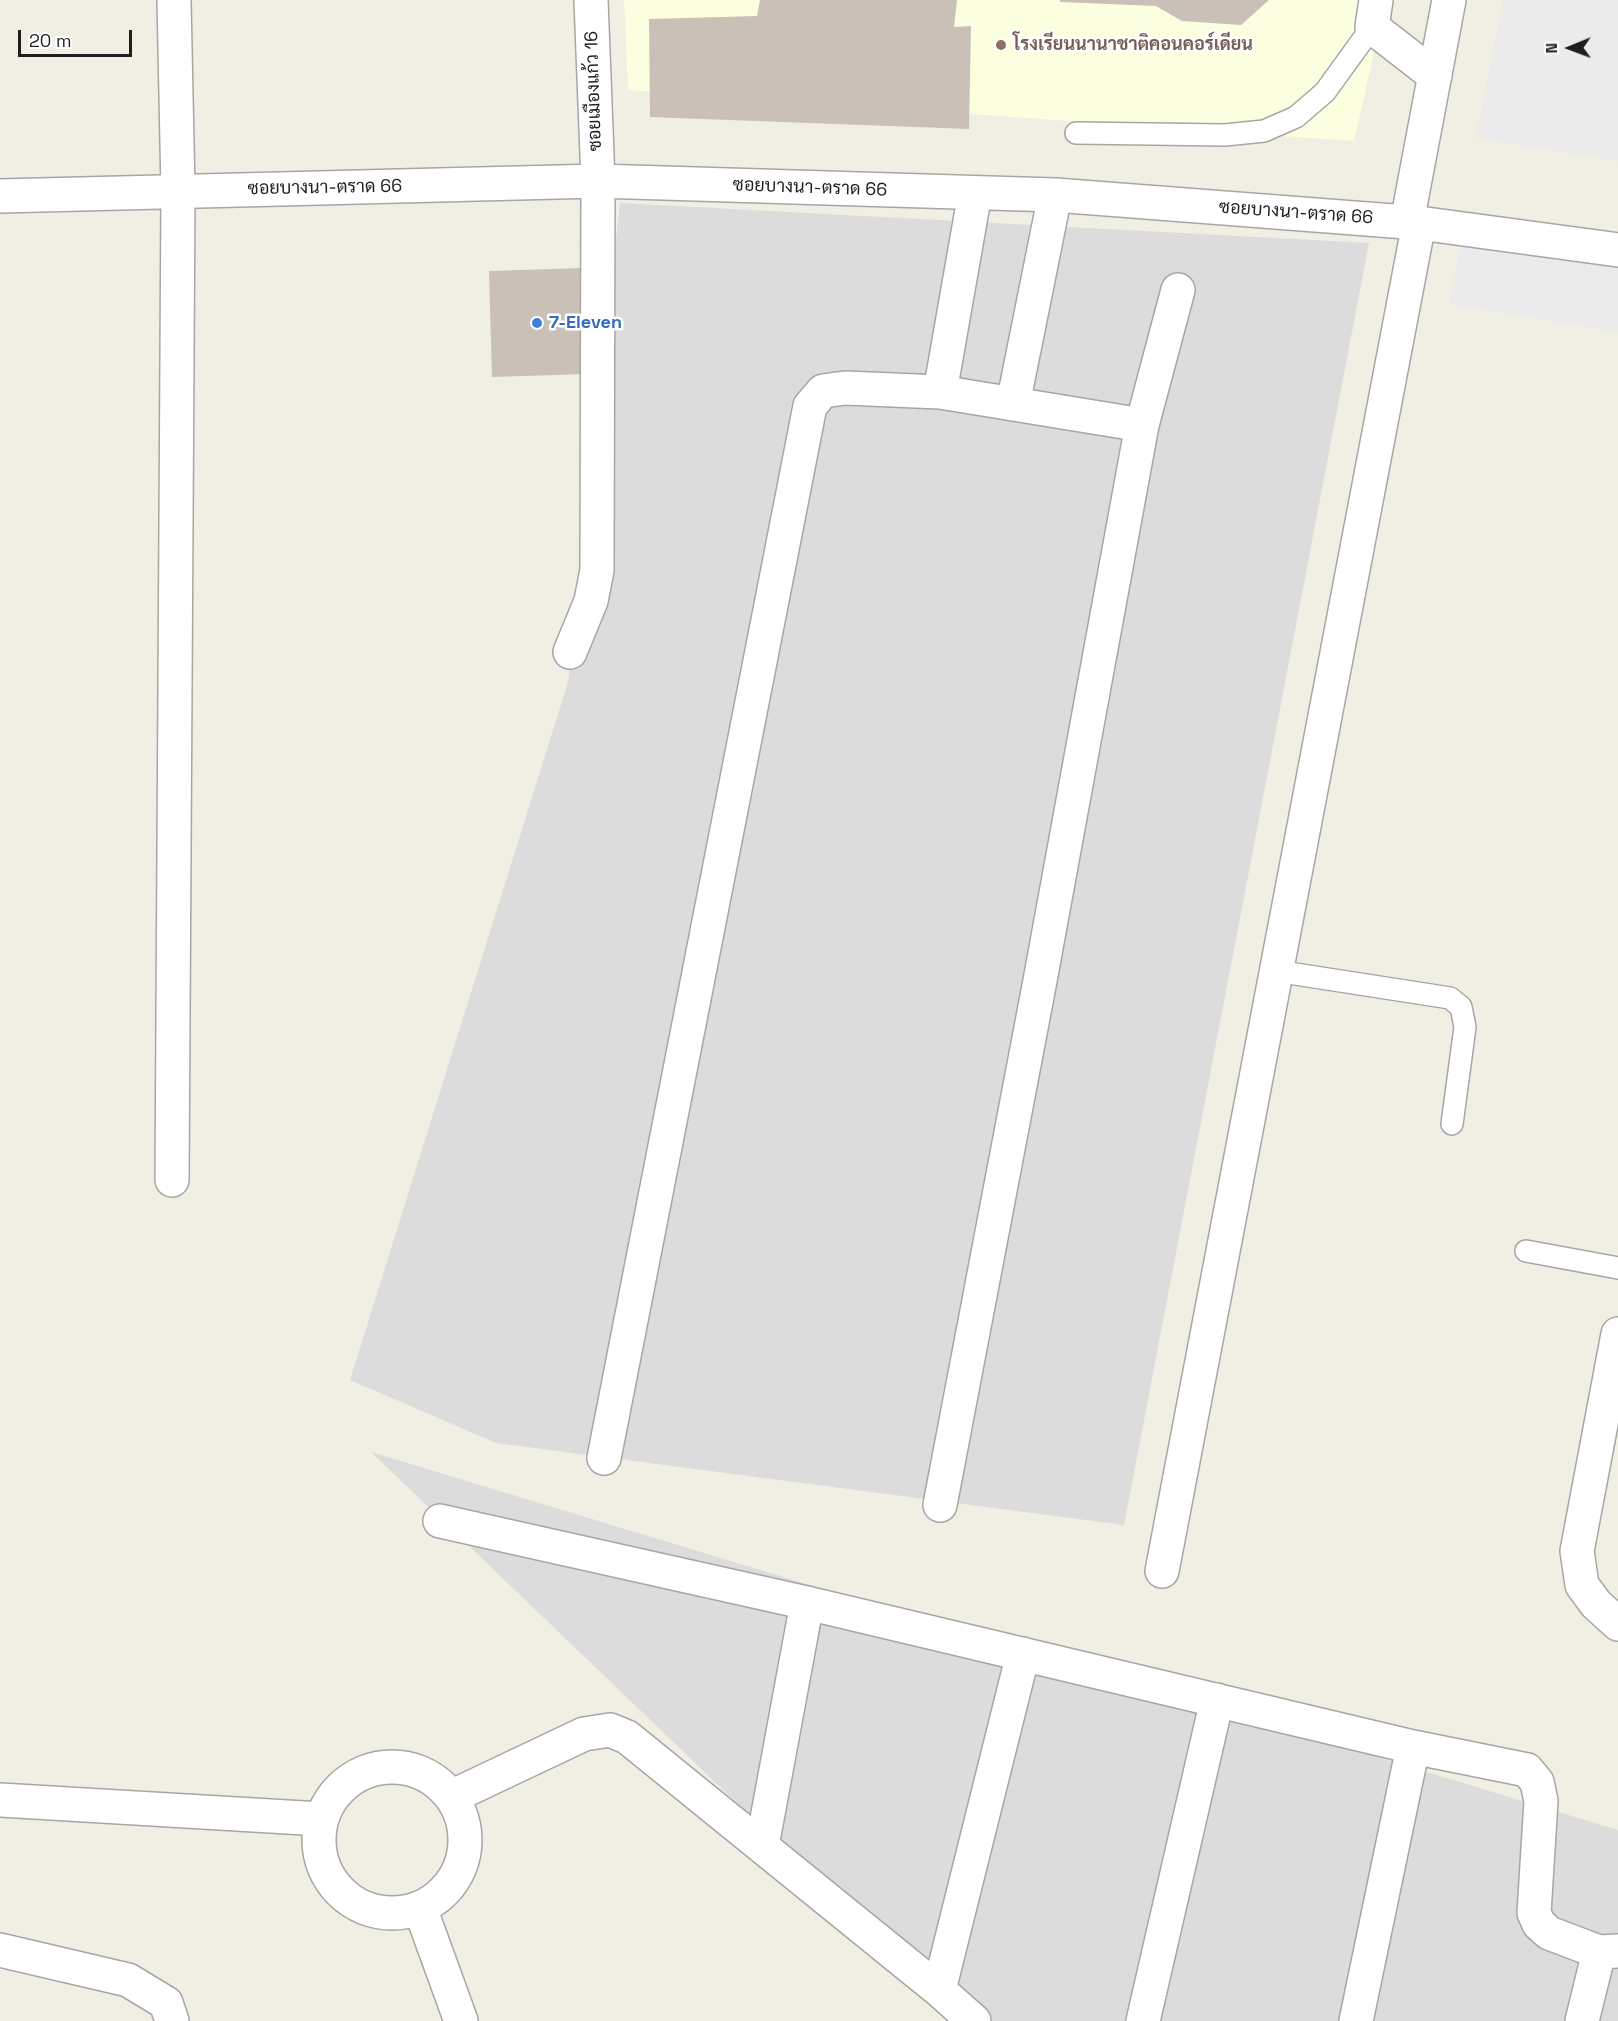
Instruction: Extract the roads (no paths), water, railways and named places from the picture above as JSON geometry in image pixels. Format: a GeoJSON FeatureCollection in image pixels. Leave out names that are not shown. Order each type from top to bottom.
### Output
{"type":"FeatureCollection","features":[{"type":"Feature","properties":{"kind":"street"},"geometry":{"type":"LineString","coordinates":[[172,1180],[178,191],[174,0]]}},
{"type":"Feature","properties":{"kind":"street","name":"ซอยเมืองแก้ว 16"},"geometry":{"type":"LineString","coordinates":[[570,652],[591,601],[597,570],[598,181],[591,0]]}},
{"type":"Feature","properties":{"kind":"street"},"geometry":{"type":"LineString","coordinates":[[1162,1571],[1276,971],[1413,222],[1435,76],[1442,4]]}},
{"type":"Feature","properties":{"kind":"street"},"geometry":{"type":"LineString","coordinates":[[1374,14],[1435,76]]}},
{"type":"Feature","properties":{"kind":"street","name":"ซอยบางนา-ตราด 66"},"geometry":{"type":"LineString","coordinates":[[0,196],[598,181],[1055,195],[1413,222],[1618,249]]}},
{"type":"Feature","properties":{"kind":"street"},"geometry":{"type":"LineString","coordinates":[[940,392],[975,193]]}},
{"type":"Feature","properties":{"kind":"street"},"geometry":{"type":"LineString","coordinates":[[1013,404],[1055,195]]}},
{"type":"Feature","properties":{"kind":"street"},"geometry":{"type":"LineString","coordinates":[[940,1505],[1039,986],[1142,425],[1178,290]]}},
{"type":"Feature","properties":{"kind":"street"},"geometry":{"type":"LineString","coordinates":[[604,1458],[810,406],[823,391],[845,388],[940,392],[1142,425]]}},
{"type":"Feature","properties":{"kind":"street"},"geometry":{"type":"LineString","coordinates":[[1618,1334],[1577,1551],[1582,1585],[1596,1604],[1618,1624]]}},
{"type":"Feature","properties":{"kind":"street"},"geometry":{"type":"LineString","coordinates":[[440,1521],[807,1603],[1413,1747],[1527,1770],[1537,1782],[1541,1801],[1534,1912],[1539,1924],[1549,1933],[1609,1952],[1582,2021]]}},
{"type":"Feature","properties":{"kind":"street"},"geometry":{"type":"LineString","coordinates":[[762,1846],[807,1603]]}},
{"type":"Feature","properties":{"kind":"street"},"geometry":{"type":"LineString","coordinates":[[939,1990],[1023,1654]]}},
{"type":"Feature","properties":{"kind":"street"},"geometry":{"type":"LineString","coordinates":[[1143,2021],[1217,1700]]}},
{"type":"Feature","properties":{"kind":"street"},"geometry":{"type":"LineString","coordinates":[[451,1797],[584,1734],[610,1730],[627,1737],[939,1990],[974,2021]]}},
{"type":"Feature","properties":{"kind":"street"},"geometry":{"type":"LineString","coordinates":[[1356,2021],[1413,1747]]}},
{"type":"Feature","properties":{"kind":"street"},"geometry":{"type":"LineString","coordinates":[[380,1767],[414,1769],[435,1780],[451,1797],[462,1816],[465,1838],[462,1860],[453,1880],[439,1896],[420,1908],[398,1913],[374,1911],[352,1902],[335,1886],[323,1866],[321,1819],[331,1798],[347,1781],[368,1770],[380,1767]]}},
{"type":"Feature","properties":{"kind":"street"},"geometry":{"type":"LineString","coordinates":[[0,1800],[321,1819]]}},
{"type":"Feature","properties":{"kind":"street"},"geometry":{"type":"LineString","coordinates":[[420,1908],[461,2021]]}},
{"type":"Feature","properties":{"kind":"street"},"geometry":{"type":"LineString","coordinates":[[0,1950],[128,1980],[166,2003],[172,2021]]}},
{"type":"Feature","properties":{"kind":"lane"},"geometry":{"type":"LineString","coordinates":[[1076,133],[1225,135],[1264,131],[1296,117],[1325,92],[1374,14]]}},
{"type":"Feature","properties":{"kind":"lane"},"geometry":{"type":"LineString","coordinates":[[1276,971],[1450,998],[1461,1007],[1465,1027],[1452,1124]]}},
{"type":"Feature","properties":{"kind":"lane"},"geometry":{"type":"LineString","coordinates":[[1526,1251],[1618,1268]]}},
{"type":"Feature","properties":{"kind":"place","name":"โรงเรียนนานาชาติคอนคอร์เดียน"},"geometry":{"type":"Point","coordinates":[1001,45]}},
{"type":"Feature","properties":{"kind":"place","name":"7-Eleven"},"geometry":{"type":"Point","coordinates":[537,323]}}]}
